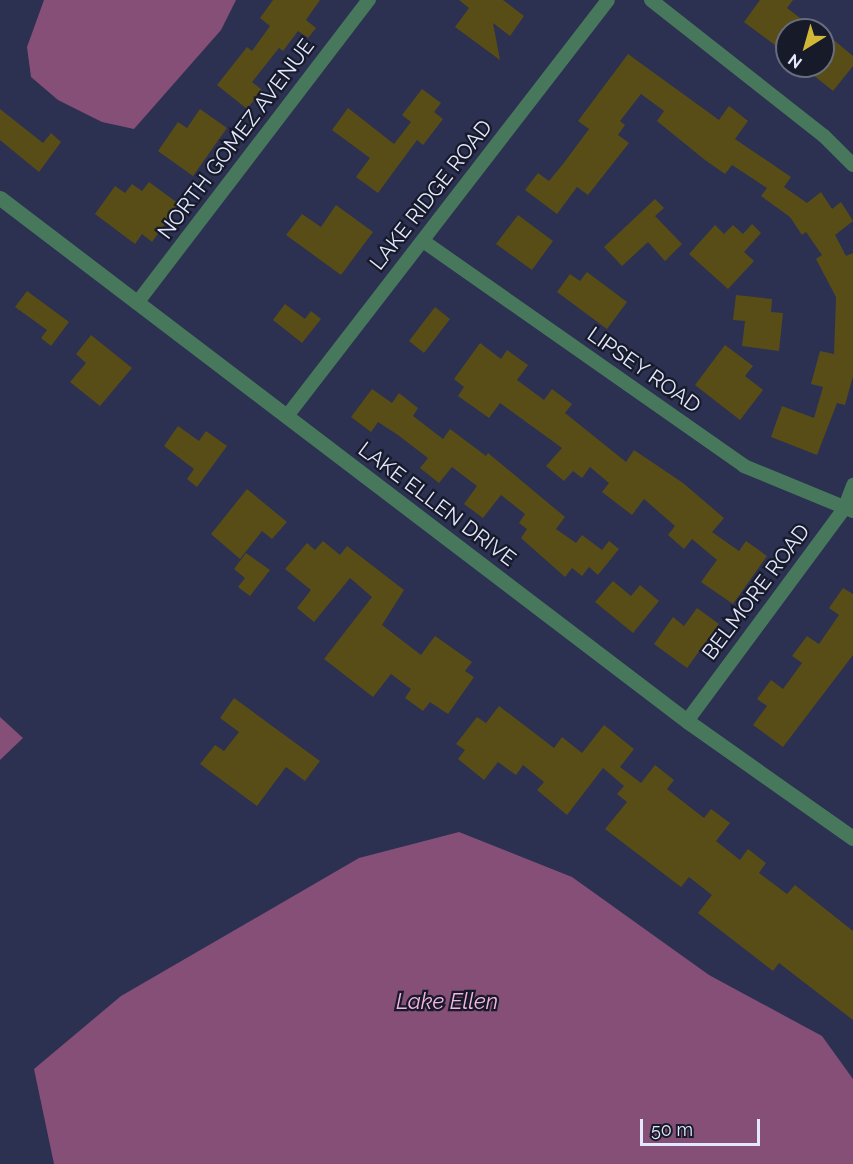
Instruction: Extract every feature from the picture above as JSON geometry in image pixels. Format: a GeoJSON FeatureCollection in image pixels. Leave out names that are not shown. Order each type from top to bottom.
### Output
{"type":"FeatureCollection","features":[{"type":"Feature","properties":{"kind":"street","name":"NORTH GOMEZ AVENUE"},"geometry":{"type":"LineString","coordinates":[[137,303],[369,0]]}},
{"type":"Feature","properties":{"kind":"street","name":"LAKE RIDGE ROAD"},"geometry":{"type":"LineString","coordinates":[[287,416],[608,0]]}},
{"type":"Feature","properties":{"kind":"street"},"geometry":{"type":"LineString","coordinates":[[651,0],[824,136],[853,165]]}},
{"type":"Feature","properties":{"kind":"street","name":"LAKE ELLEN DRIVE"},"geometry":{"type":"LineString","coordinates":[[0,198],[687,721],[853,838]]}},
{"type":"Feature","properties":{"kind":"street","name":"LIPSEY ROAD"},"geometry":{"type":"LineString","coordinates":[[423,241],[744,466],[849,510]]}},
{"type":"Feature","properties":{"kind":"street","name":"BELMORE ROAD"},"geometry":{"type":"LineString","coordinates":[[687,721],[849,510],[853,485]]}},
{"type":"Feature","properties":{"kind":"water"},"geometry":{"type":"Polygon","coordinates":[[[44,0],[236,0],[221,30],[134,129],[102,122],[58,100],[31,77],[27,47],[44,0]]]}},
{"type":"Feature","properties":{"kind":"water"},"geometry":{"type":"Polygon","coordinates":[[[0,717],[23,738],[0,760],[0,717]]]}},
{"type":"Feature","properties":{"kind":"water","name":"Lake Ellen"},"geometry":{"type":"Polygon","coordinates":[[[459,832],[572,877],[709,975],[822,1036],[853,1079],[853,1164],[54,1164],[34,1069],[121,996],[359,858],[459,832]]]}},
{"type":"Feature","properties":{"kind":"building"},"geometry":{"type":"Polygon","coordinates":[[[273,0],[320,0],[306,20],[316,28],[308,38],[298,31],[283,51],[279,48],[252,82],[262,90],[247,109],[217,85],[247,47],[252,51],[270,26],[260,18],[273,0]]]}},
{"type":"Feature","properties":{"kind":"building"},"geometry":{"type":"Polygon","coordinates":[[[459,0],[503,0],[524,16],[510,36],[493,23],[500,60],[455,27],[469,8],[459,0]]]}},
{"type":"Feature","properties":{"kind":"building"},"geometry":{"type":"Polygon","coordinates":[[[760,0],[793,0],[787,8],[800,18],[775,18],[775,45],[744,22],[760,0]]]}},
{"type":"Feature","properties":{"kind":"building"},"geometry":{"type":"Polygon","coordinates":[[[835,41],[853,56],[853,66],[833,91],[817,78],[835,78],[835,41]]]}},
{"type":"Feature","properties":{"kind":"building"},"geometry":{"type":"Polygon","coordinates":[[[628,54],[719,120],[729,106],[748,121],[735,139],[791,177],[784,187],[807,203],[821,192],[832,209],[841,202],[853,221],[835,235],[846,256],[853,253],[853,376],[845,405],[837,403],[817,455],[771,437],[782,406],[814,418],[823,387],[811,384],[820,351],[834,354],[836,297],[816,259],[822,255],[806,232],[802,235],[790,217],[761,196],[767,188],[732,165],[725,174],[705,160],[657,121],[664,111],[641,94],[620,121],[625,125],[618,135],[629,143],[588,195],[577,187],[557,214],[525,190],[538,173],[549,181],[563,164],[589,129],[578,121],[628,54]]]}},
{"type":"Feature","properties":{"kind":"building"},"geometry":{"type":"Polygon","coordinates":[[[422,89],[441,103],[434,112],[443,119],[423,145],[417,140],[378,193],[356,177],[370,158],[332,130],[348,108],[394,144],[411,122],[402,115],[422,89]]]}},
{"type":"Feature","properties":{"kind":"building"},"geometry":{"type":"Polygon","coordinates":[[[0,109],[43,143],[51,133],[61,142],[39,172],[0,140],[0,109]]]}},
{"type":"Feature","properties":{"kind":"building"},"geometry":{"type":"Polygon","coordinates":[[[200,109],[227,128],[193,176],[158,151],[178,122],[187,128],[200,109]]]}},
{"type":"Feature","properties":{"kind":"building"},"geometry":{"type":"Polygon","coordinates":[[[149,182],[179,204],[152,242],[142,234],[135,244],[95,214],[115,186],[125,193],[132,184],[142,191],[149,182]]]}},
{"type":"Feature","properties":{"kind":"building"},"geometry":{"type":"Polygon","coordinates":[[[655,199],[664,208],[655,216],[682,244],[665,261],[648,242],[622,266],[604,247],[655,199]]]}},
{"type":"Feature","properties":{"kind":"building"},"geometry":{"type":"Polygon","coordinates":[[[336,205],[373,232],[341,275],[286,235],[302,214],[321,227],[336,205]]]}},
{"type":"Feature","properties":{"kind":"building"},"geometry":{"type":"Polygon","coordinates":[[[518,215],[553,241],[532,270],[496,244],[518,215]]]}},
{"type":"Feature","properties":{"kind":"building"},"geometry":{"type":"Polygon","coordinates":[[[752,224],[761,233],[744,252],[754,261],[728,289],[689,254],[715,225],[724,234],[733,225],[743,234],[752,224]]]}},
{"type":"Feature","properties":{"kind":"building"},"geometry":{"type":"Polygon","coordinates":[[[587,272],[627,302],[607,329],[557,292],[570,274],[580,281],[587,272]]]}},
{"type":"Feature","properties":{"kind":"building"},"geometry":{"type":"Polygon","coordinates":[[[27,291],[69,322],[51,346],[41,338],[47,330],[15,307],[27,291]]]}},
{"type":"Feature","properties":{"kind":"building"},"geometry":{"type":"Polygon","coordinates":[[[736,295],[772,299],[771,312],[783,313],[779,351],[742,346],[745,321],[733,320],[736,295]]]}},
{"type":"Feature","properties":{"kind":"building"},"geometry":{"type":"Polygon","coordinates":[[[285,304],[305,319],[311,311],[321,319],[302,343],[273,320],[285,304]]]}},
{"type":"Feature","properties":{"kind":"building"},"geometry":{"type":"Polygon","coordinates":[[[435,307],[450,319],[424,353],[409,341],[435,307]]]}},
{"type":"Feature","properties":{"kind":"building"},"geometry":{"type":"Polygon","coordinates":[[[91,335],[132,368],[100,406],[70,382],[86,363],[76,354],[91,335]]]}},
{"type":"Feature","properties":{"kind":"building"},"geometry":{"type":"Polygon","coordinates":[[[480,343],[501,359],[507,350],[528,365],[517,380],[544,400],[552,389],[572,404],[565,413],[626,462],[634,450],[683,483],[724,518],[712,532],[739,551],[746,541],[767,556],[733,604],[701,582],[717,560],[692,539],[684,549],[668,535],[675,526],[644,499],[632,515],[602,492],[609,483],[590,467],[582,478],[573,471],[564,481],[546,466],[562,448],[500,403],[489,418],[458,396],[464,387],[454,379],[480,343]]]}},
{"type":"Feature","properties":{"kind":"building"},"geometry":{"type":"Polygon","coordinates":[[[725,345],[753,366],[745,376],[763,390],[740,420],[695,385],[725,345]]]}},
{"type":"Feature","properties":{"kind":"building"},"geometry":{"type":"Polygon","coordinates":[[[372,389],[392,403],[399,393],[418,408],[413,416],[443,439],[450,429],[486,456],[488,453],[565,517],[556,529],[576,543],[582,535],[602,550],[609,541],[619,549],[598,575],[589,567],[582,576],[572,568],[565,577],[521,538],[527,529],[519,523],[525,514],[501,495],[483,518],[464,504],[477,486],[452,467],[439,483],[420,468],[428,458],[398,435],[378,422],[371,432],[351,417],[372,389]]]}},
{"type":"Feature","properties":{"kind":"building"},"geometry":{"type":"Polygon","coordinates":[[[178,426],[199,441],[206,431],[227,446],[197,487],[187,479],[194,469],[164,446],[178,426]]]}},
{"type":"Feature","properties":{"kind":"building"},"geometry":{"type":"Polygon","coordinates":[[[247,489],[287,522],[272,539],[262,531],[240,559],[211,534],[247,489]]]}},
{"type":"Feature","properties":{"kind":"building"},"geometry":{"type":"Polygon","coordinates":[[[323,541],[340,555],[347,546],[404,590],[382,625],[421,655],[435,636],[472,662],[465,671],[474,677],[448,714],[430,702],[423,711],[405,698],[411,689],[391,674],[373,697],[324,659],[372,597],[350,578],[314,622],[297,608],[311,590],[285,569],[307,543],[315,550],[323,541]]]}},
{"type":"Feature","properties":{"kind":"building"},"geometry":{"type":"Polygon","coordinates":[[[246,553],[270,570],[250,596],[238,587],[245,578],[234,569],[246,553]]]}},
{"type":"Feature","properties":{"kind":"building"},"geometry":{"type":"Polygon","coordinates":[[[613,581],[631,596],[640,585],[659,601],[633,633],[595,602],[613,581]]]}},
{"type":"Feature","properties":{"kind":"building"},"geometry":{"type":"Polygon","coordinates":[[[843,588],[853,594],[853,655],[783,747],[753,725],[767,706],[757,699],[771,680],[783,689],[802,663],[792,656],[807,636],[819,644],[839,615],[829,608],[843,588]]]}},
{"type":"Feature","properties":{"kind":"building"},"geometry":{"type":"Polygon","coordinates":[[[697,608],[719,624],[687,668],[654,644],[673,617],[684,626],[697,608]]]}},
{"type":"Feature","properties":{"kind":"building"},"geometry":{"type":"Polygon","coordinates":[[[234,698],[320,761],[305,781],[286,767],[257,806],[200,764],[215,745],[224,751],[239,732],[220,718],[234,698]]]}},
{"type":"Feature","properties":{"kind":"building"},"geometry":{"type":"Polygon","coordinates":[[[499,706],[554,748],[562,737],[582,753],[604,725],[634,749],[620,767],[641,783],[655,765],[674,780],[667,789],[704,818],[711,809],[730,823],[716,841],[740,860],[748,849],[766,863],[759,873],[787,894],[795,885],[853,931],[853,1020],[779,963],[773,971],[698,913],[712,895],[689,877],[681,887],[605,829],[627,802],[617,794],[624,786],[603,768],[567,815],[537,790],[544,782],[523,765],[516,775],[498,762],[484,780],[458,759],[465,750],[456,744],[477,717],[486,723],[499,706]]]}}]}
